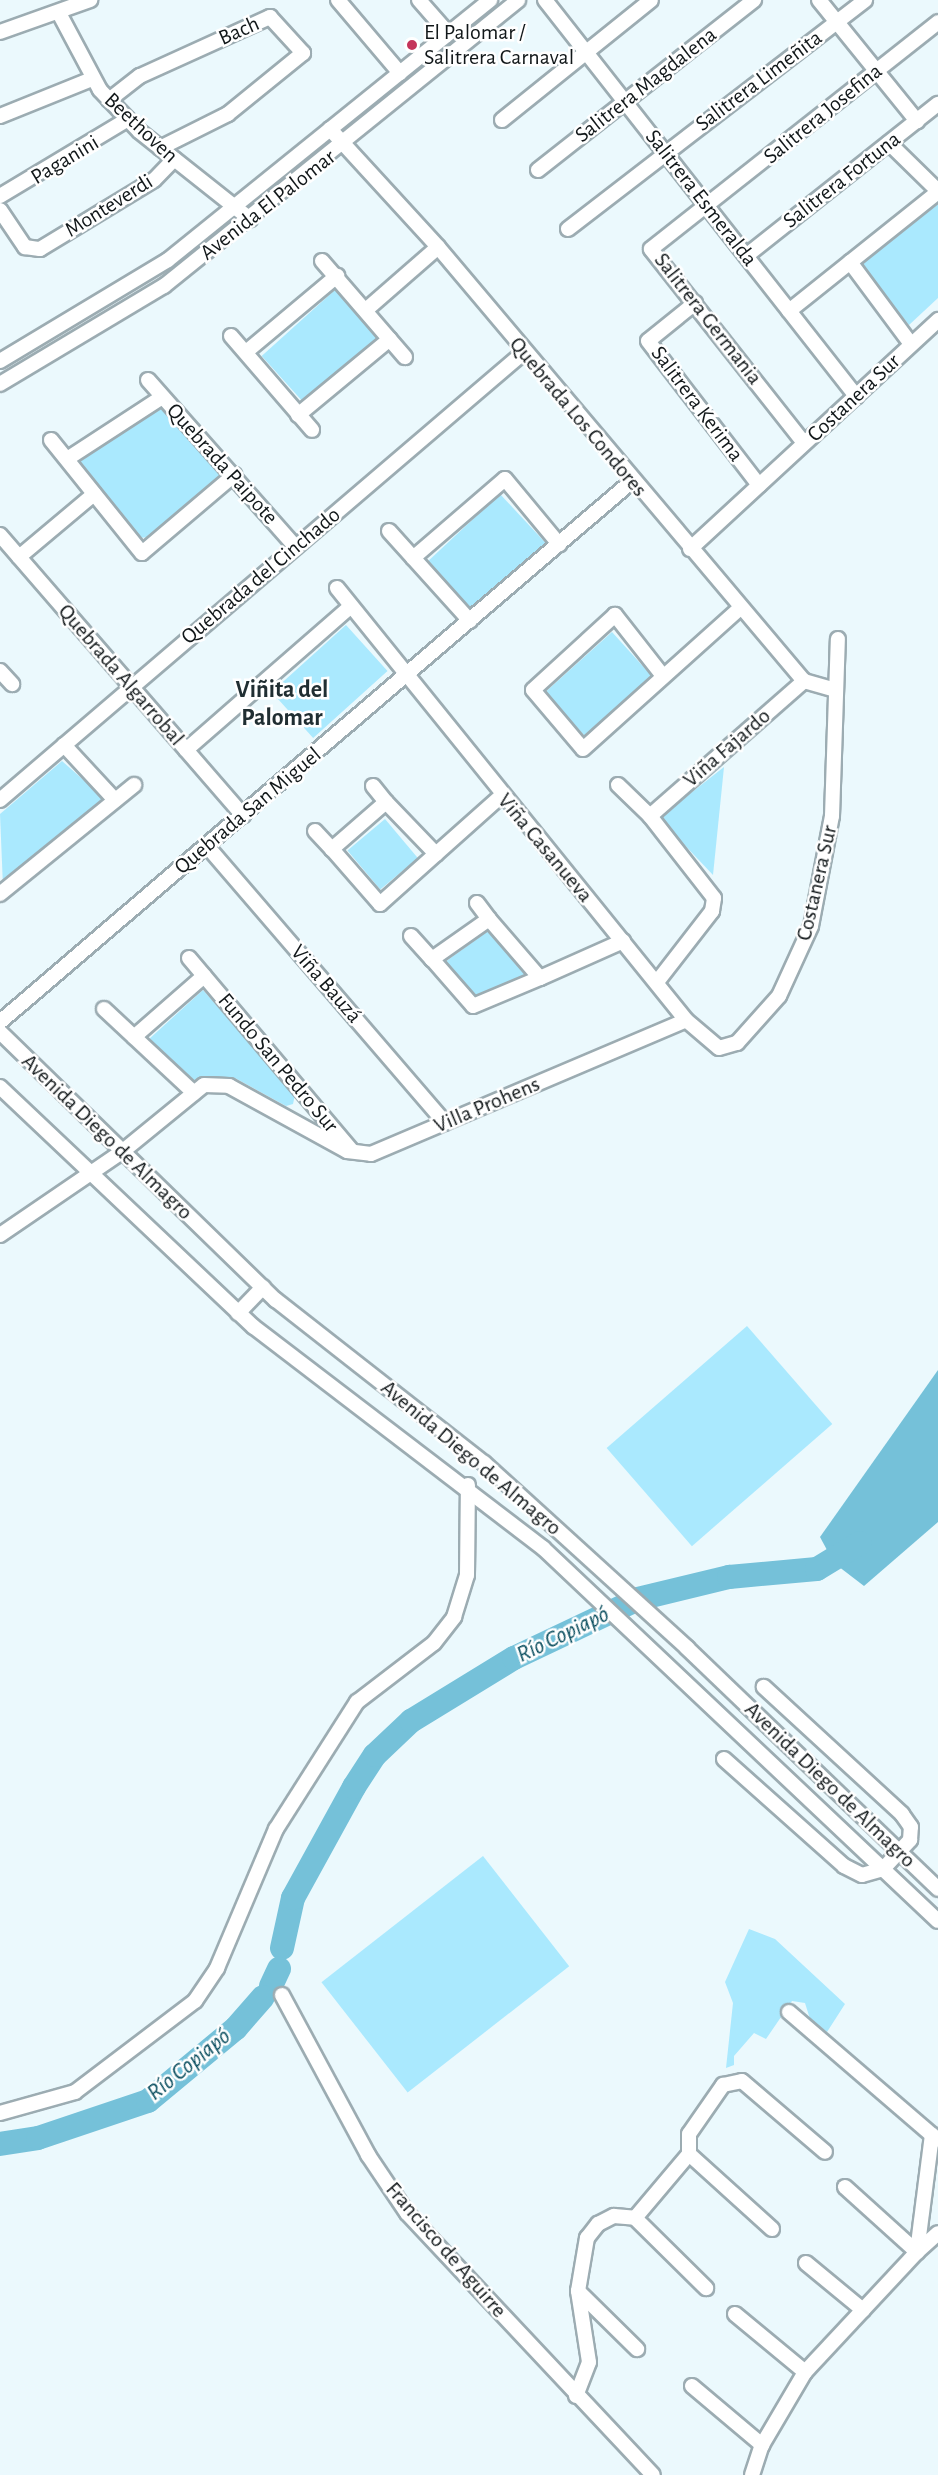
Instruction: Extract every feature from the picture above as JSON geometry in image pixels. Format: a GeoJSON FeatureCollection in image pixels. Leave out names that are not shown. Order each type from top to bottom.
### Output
{"type":"FeatureCollection","features":[{"type":"Feature","properties":{"kind":"street"},"geometry":{"type":"LineString","coordinates":[[0,32],[59,13],[90,0]]}},
{"type":"Feature","properties":{"kind":"street"},"geometry":{"type":"LineString","coordinates":[[338,0],[400,73]]}},
{"type":"Feature","properties":{"kind":"street"},"geometry":{"type":"LineString","coordinates":[[419,0],[448,33]]}},
{"type":"Feature","properties":{"kind":"street","name":"Avenida El Palomar"},"geometry":{"type":"LineString","coordinates":[[0,361],[168,260],[490,0]]}},
{"type":"Feature","properties":{"kind":"street","name":"Avenida El Palomar"},"geometry":{"type":"LineString","coordinates":[[0,384],[164,286],[346,144],[518,0]]}},
{"type":"Feature","properties":{"kind":"street","name":"Salitrera Esmeralda"},"geometry":{"type":"LineString","coordinates":[[545,0],[856,396]]}},
{"type":"Feature","properties":{"kind":"street"},"geometry":{"type":"LineString","coordinates":[[502,120],[651,0]]}},
{"type":"Feature","properties":{"kind":"street","name":"Salitrera Magdalena"},"geometry":{"type":"LineString","coordinates":[[538,170],[754,0]]}},
{"type":"Feature","properties":{"kind":"street"},"geometry":{"type":"LineString","coordinates":[[819,0],[917,121]]}},
{"type":"Feature","properties":{"kind":"street","name":"Salitrera Limeñita"},"geometry":{"type":"LineString","coordinates":[[568,229],[865,0]]}},
{"type":"Feature","properties":{"kind":"street","name":"Beethoven"},"geometry":{"type":"LineString","coordinates":[[59,13],[92,80],[109,100],[160,148],[250,219]]}},
{"type":"Feature","properties":{"kind":"street","name":"Bach"},"geometry":{"type":"LineString","coordinates":[[109,100],[140,76],[270,17],[303,53],[228,114],[160,148]]}},
{"type":"Feature","properties":{"kind":"street","name":"Salitrera Josefina"},"geometry":{"type":"LineString","coordinates":[[707,206],[938,22]]}},
{"type":"Feature","properties":{"kind":"street"},"geometry":{"type":"LineString","coordinates":[[0,116],[92,80]]}},
{"type":"Feature","properties":{"kind":"street","name":"Salitrera Fortuna"},"geometry":{"type":"LineString","coordinates":[[746,256],[938,104]]}},
{"type":"Feature","properties":{"kind":"street","name":"Paganini"},"geometry":{"type":"LineString","coordinates":[[0,195],[128,119]]}},
{"type":"Feature","properties":{"kind":"street","name":"Quebrada Los Condores"},"geometry":{"type":"LineString","coordinates":[[330,129],[438,247],[523,353],[804,681]]}},
{"type":"Feature","properties":{"kind":"street"},"geometry":{"type":"LineString","coordinates":[[789,311],[938,191],[889,143]]}},
{"type":"Feature","properties":{"kind":"street","name":"Monteverdi"},"geometry":{"type":"LineString","coordinates":[[0,210],[25,247],[40,249],[154,180],[174,159]]}},
{"type":"Feature","properties":{"kind":"street","name":"Salitrera Germania"},"geometry":{"type":"LineString","coordinates":[[707,206],[651,249],[804,443]]}},
{"type":"Feature","properties":{"kind":"street"},"geometry":{"type":"LineString","coordinates":[[367,309],[438,247]]}},
{"type":"Feature","properties":{"kind":"street"},"geometry":{"type":"LineString","coordinates":[[322,261],[367,309],[405,357]]}},
{"type":"Feature","properties":{"kind":"street"},"geometry":{"type":"LineString","coordinates":[[850,262],[911,345]]}},
{"type":"Feature","properties":{"kind":"street"},"geometry":{"type":"LineString","coordinates":[[246,352],[337,276]]}},
{"type":"Feature","properties":{"kind":"street","name":"Salitrera Kerima"},"geometry":{"type":"LineString","coordinates":[[695,303],[648,341],[759,485]]}},
{"type":"Feature","properties":{"kind":"street","name":"Costanera Sur"},"geometry":{"type":"LineString","coordinates":[[690,549],[938,320]]}},
{"type":"Feature","properties":{"kind":"street"},"geometry":{"type":"LineString","coordinates":[[231,336],[312,430]]}},
{"type":"Feature","properties":{"kind":"street"},"geometry":{"type":"LineString","coordinates":[[298,415],[390,339]]}},
{"type":"Feature","properties":{"kind":"street","name":"Quebrada del Cinchado"},"geometry":{"type":"LineString","coordinates":[[0,800],[523,353]]}},
{"type":"Feature","properties":{"kind":"street","name":"Quebrada Paipote"},"geometry":{"type":"LineString","coordinates":[[148,380],[296,547]]}},
{"type":"Feature","properties":{"kind":"street"},"geometry":{"type":"LineString","coordinates":[[67,459],[162,397]]}},
{"type":"Feature","properties":{"kind":"street"},"geometry":{"type":"LineString","coordinates":[[51,440],[142,553],[234,475]]}},
{"type":"Feature","properties":{"kind":"street"},"geometry":{"type":"LineString","coordinates":[[413,558],[505,479],[559,544]]}},
{"type":"Feature","properties":{"kind":"street","name":"Quebrada San Miguel"},"geometry":{"type":"LineString","coordinates":[[0,1023],[632,481]]}},
{"type":"Feature","properties":{"kind":"street"},"geometry":{"type":"LineString","coordinates":[[19,557],[94,494]]}},
{"type":"Feature","properties":{"kind":"street"},"geometry":{"type":"LineString","coordinates":[[389,531],[470,621]]}},
{"type":"Feature","properties":{"kind":"street","name":"Quebrada Algarrobal"},"geometry":{"type":"LineString","coordinates":[[0,535],[243,816]]}},
{"type":"Feature","properties":{"kind":"street","name":"Viña Casanueva"},"geometry":{"type":"LineString","coordinates":[[337,588],[349,608],[686,1020]]}},
{"type":"Feature","properties":{"kind":"street"},"geometry":{"type":"LineString","coordinates":[[186,750],[349,608]]}},
{"type":"Feature","properties":{"kind":"street"},"geometry":{"type":"LineString","coordinates":[[663,676],[615,615],[533,690],[583,748],[740,608]]}},
{"type":"Feature","properties":{"kind":"street","name":"Costanera Sur"},"geometry":{"type":"LineString","coordinates":[[686,1020],[714,1047],[730,1046],[779,996],[797,962],[819,892],[832,816],[838,639]]}},
{"type":"Feature","properties":{"kind":"street"},"geometry":{"type":"LineString","coordinates":[[0,671],[12,684]]}},
{"type":"Feature","properties":{"kind":"street"},"geometry":{"type":"LineString","coordinates":[[804,681],[835,690]]}},
{"type":"Feature","properties":{"kind":"street","name":"Viña Fajardo"},"geometry":{"type":"LineString","coordinates":[[650,816],[804,681]]}},
{"type":"Feature","properties":{"kind":"street"},"geometry":{"type":"LineString","coordinates":[[64,745],[115,800]]}},
{"type":"Feature","properties":{"kind":"street"},"geometry":{"type":"LineString","coordinates":[[1,895],[134,784]]}},
{"type":"Feature","properties":{"kind":"street"},"geometry":{"type":"LineString","coordinates":[[618,785],[650,816],[714,898],[712,911],[657,982]]}},
{"type":"Feature","properties":{"kind":"street"},"geometry":{"type":"LineString","coordinates":[[373,786],[436,854]]}},
{"type":"Feature","properties":{"kind":"street"},"geometry":{"type":"LineString","coordinates":[[315,831],[380,904],[501,795]]}},
{"type":"Feature","properties":{"kind":"street"},"geometry":{"type":"LineString","coordinates":[[333,849],[386,802]]}},
{"type":"Feature","properties":{"kind":"street","name":"Viña Bauzá"},"geometry":{"type":"LineString","coordinates":[[207,846],[445,1123]]}},
{"type":"Feature","properties":{"kind":"street"},"geometry":{"type":"LineString","coordinates":[[477,903],[540,978]]}},
{"type":"Feature","properties":{"kind":"street"},"geometry":{"type":"LineString","coordinates":[[432,959],[489,919]]}},
{"type":"Feature","properties":{"kind":"street"},"geometry":{"type":"LineString","coordinates":[[411,936],[473,1005],[623,941]]}},
{"type":"Feature","properties":{"kind":"street","name":"Fundo San Pedro Sur"},"geometry":{"type":"LineString","coordinates":[[189,958],[352,1151]]}},
{"type":"Feature","properties":{"kind":"street","name":"Fundo San Pedro Sur"},"geometry":{"type":"LineString","coordinates":[[134,1037],[204,976]]}},
{"type":"Feature","properties":{"kind":"street"},"geometry":{"type":"LineString","coordinates":[[104,1009],[194,1093]]}},
{"type":"Feature","properties":{"kind":"street","name":"Villa Prohens"},"geometry":{"type":"LineString","coordinates":[[0,1235],[123,1151],[204,1085],[229,1086],[352,1151],[371,1154],[686,1020]]}},
{"type":"Feature","properties":{"kind":"street","name":"Avenida Diego de Almagro"},"geometry":{"type":"LineString","coordinates":[[0,1032],[262,1287],[437,1424],[598,1565],[938,1889]]}},
{"type":"Feature","properties":{"kind":"street","name":"Avenida Diego de Almagro"},"geometry":{"type":"LineString","coordinates":[[0,1086],[238,1313],[468,1485],[573,1576],[938,1921]]}},
{"type":"Feature","properties":{"kind":"street"},"geometry":{"type":"LineString","coordinates":[[288,1119],[304,1104],[304,1095]]}},
{"type":"Feature","properties":{"kind":"street"},"geometry":{"type":"LineString","coordinates":[[238,1313],[262,1287]]}},
{"type":"Feature","properties":{"kind":"street"},"geometry":{"type":"LineString","coordinates":[[0,2113],[75,2092],[195,2001],[217,1968],[276,1829],[357,1702],[434,1643],[454,1617],[467,1575],[468,1485]]}},
{"type":"Feature","properties":{"kind":"street"},"geometry":{"type":"LineString","coordinates":[[724,1759],[844,1866],[862,1875],[883,1869],[910,1840],[911,1827],[902,1814],[764,1687]]}},
{"type":"Feature","properties":{"kind":"street","name":"Francisco de Aguirre"},"geometry":{"type":"LineString","coordinates":[[282,1995],[387,2185],[576,2396],[653,2475]]}},
{"type":"Feature","properties":{"kind":"street"},"geometry":{"type":"LineString","coordinates":[[789,2012],[935,2138],[917,2252]]}},
{"type":"Feature","properties":{"kind":"street"},"geometry":{"type":"LineString","coordinates":[[635,2218],[688,2154],[689,2134],[723,2085],[742,2081],[825,2152]]}},
{"type":"Feature","properties":{"kind":"street"},"geometry":{"type":"LineString","coordinates":[[688,2154],[772,2229]]}},
{"type":"Feature","properties":{"kind":"street"},"geometry":{"type":"LineString","coordinates":[[845,2187],[917,2252]]}},
{"type":"Feature","properties":{"kind":"street"},"geometry":{"type":"LineString","coordinates":[[576,2396],[589,2362],[578,2291],[592,2231],[614,2216],[635,2218],[706,2288]]}},
{"type":"Feature","properties":{"kind":"street"},"geometry":{"type":"LineString","coordinates":[[752,2475],[762,2445],[804,2372],[917,2252],[938,2233]]}},
{"type":"Feature","properties":{"kind":"street"},"geometry":{"type":"LineString","coordinates":[[806,2263],[863,2310]]}},
{"type":"Feature","properties":{"kind":"street"},"geometry":{"type":"LineString","coordinates":[[578,2291],[637,2349]]}},
{"type":"Feature","properties":{"kind":"street"},"geometry":{"type":"LineString","coordinates":[[735,2314],[804,2372]]}},
{"type":"Feature","properties":{"kind":"street"},"geometry":{"type":"LineString","coordinates":[[692,2386],[762,2445]]}},
{"type":"Feature","properties":{"kind":"shaded area"},"geometry":{"type":"Polygon","coordinates":[[[938,204],[938,298],[909,325],[861,265],[938,204]]]}},
{"type":"Feature","properties":{"kind":"shaded area"},"geometry":{"type":"Polygon","coordinates":[[[336,289],[379,337],[305,403],[262,356],[336,289]]]}},
{"type":"Feature","properties":{"kind":"shaded area"},"geometry":{"type":"Polygon","coordinates":[[[159,409],[168,411],[218,464],[222,475],[149,537],[139,538],[80,466],[82,457],[159,409]]]}},
{"type":"Feature","properties":{"kind":"shaded area"},"geometry":{"type":"Polygon","coordinates":[[[500,494],[546,543],[473,611],[427,562],[500,494]]]}},
{"type":"Feature","properties":{"kind":"shaded area"},"geometry":{"type":"Polygon","coordinates":[[[346,625],[387,671],[313,738],[272,692],[346,625]]]}},
{"type":"Feature","properties":{"kind":"shaded area"},"geometry":{"type":"Polygon","coordinates":[[[612,632],[651,676],[585,736],[545,692],[612,632]]]}},
{"type":"Feature","properties":{"kind":"shaded area"},"geometry":{"type":"Polygon","coordinates":[[[62,761],[105,799],[3,887],[0,814],[62,761]]]}},
{"type":"Feature","properties":{"kind":"shaded area"},"geometry":{"type":"Polygon","coordinates":[[[724,767],[713,875],[659,818],[724,767]]]}},
{"type":"Feature","properties":{"kind":"shaded area"},"geometry":{"type":"Polygon","coordinates":[[[385,819],[418,858],[380,890],[347,850],[385,819]]]}},
{"type":"Feature","properties":{"kind":"shaded area"},"geometry":{"type":"Polygon","coordinates":[[[488,931],[527,975],[474,998],[445,962],[488,931]]]}},
{"type":"Feature","properties":{"kind":"shaded area"},"geometry":{"type":"Polygon","coordinates":[[[203,990],[295,1095],[293,1104],[286,1106],[235,1078],[195,1081],[148,1040],[203,990]]]}},
{"type":"Feature","properties":{"kind":"shaded area"},"geometry":{"type":"Polygon","coordinates":[[[747,1326],[832,1424],[692,1546],[607,1448],[747,1326]]]}},
{"type":"Feature","properties":{"kind":"shaded area"},"geometry":{"type":"Polygon","coordinates":[[[938,1370],[938,1522],[864,1586],[834,1563],[820,1537],[938,1370]]]}},
{"type":"Feature","properties":{"kind":"shaded area"},"geometry":{"type":"Polygon","coordinates":[[[483,1856],[569,1966],[408,2093],[321,1982],[483,1856]]]}},
{"type":"Feature","properties":{"kind":"shaded area"},"geometry":{"type":"Polygon","coordinates":[[[749,1929],[775,1939],[845,2004],[827,2032],[810,2019],[805,2003],[792,2001],[766,2039],[754,2033],[734,2056],[734,2065],[726,2068],[733,2003],[725,1982],[749,1929]]]}},
{"type":"Feature","properties":{"kind":"waterway","name":"Río Copiapó"},"geometry":{"type":"LineString","coordinates":[[282,1948],[293,1898],[354,1787],[375,1755],[411,1721],[514,1658],[638,1599],[729,1577],[817,1569],[860,1543]]}},
{"type":"Feature","properties":{"kind":"waterway","name":"Río Copiapó"},"geometry":{"type":"LineString","coordinates":[[271,1986],[279,1969]]}},
{"type":"Feature","properties":{"kind":"waterway","name":"Río Copiapó"},"geometry":{"type":"LineString","coordinates":[[0,2144],[38,2138],[148,2101],[236,2028],[263,1997]]}},
{"type":"Feature","properties":{"kind":"place","name":"El Palomar / Salitrera Carnaval"},"geometry":{"type":"Point","coordinates":[412,45]}},
{"type":"Feature","properties":{"kind":"district","name":"Viñita del Palomar"},"geometry":{"type":"Point","coordinates":[282,705]}}]}
